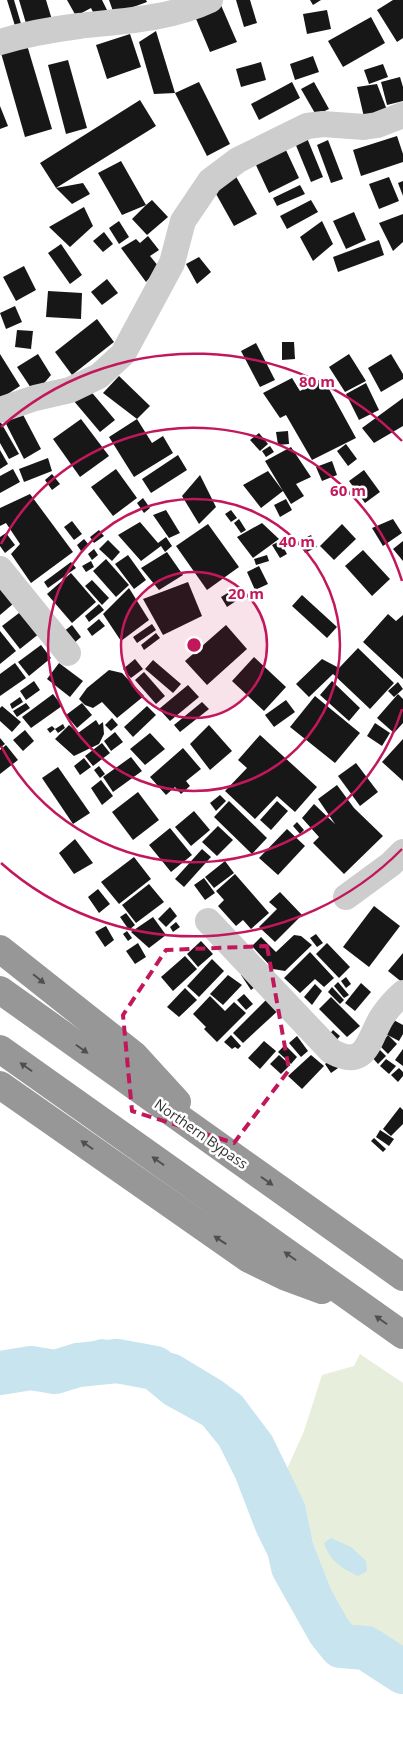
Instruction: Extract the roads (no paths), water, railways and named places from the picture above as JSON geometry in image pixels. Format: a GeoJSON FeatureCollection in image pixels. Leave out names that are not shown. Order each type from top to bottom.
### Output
{"type":"FeatureCollection","features":[{"type":"Feature","properties":{"kind":"highway"},"geometry":{"type":"LineString","coordinates":[[0,950],[134,1055],[214,1142]]}},
{"type":"Feature","properties":{"kind":"highway","name":"Northern Bypass"},"geometry":{"type":"LineString","coordinates":[[0,990],[403,1277]]}},
{"type":"Feature","properties":{"kind":"highway"},"geometry":{"type":"LineString","coordinates":[[0,1049],[403,1335]]}},
{"type":"Feature","properties":{"kind":"highway"},"geometry":{"type":"LineString","coordinates":[[0,1084],[249,1259],[284,1276],[359,1304]]}},
{"type":"Feature","properties":{"kind":"street"},"geometry":{"type":"LineString","coordinates":[[0,42],[78,27],[156,16],[194,8],[210,0]]}},
{"type":"Feature","properties":{"kind":"street"},"geometry":{"type":"LineString","coordinates":[[0,410],[35,398],[70,390],[99,376],[122,354],[172,263],[183,221],[210,181],[238,160],[307,126],[323,124],[364,127],[377,125],[403,114]]}},
{"type":"Feature","properties":{"kind":"street"},"geometry":{"type":"LineString","coordinates":[[0,569],[68,653]]}},
{"type":"Feature","properties":{"kind":"street"},"geometry":{"type":"LineString","coordinates":[[346,897],[391,864],[403,852]]}},
{"type":"Feature","properties":{"kind":"street"},"geometry":{"type":"LineString","coordinates":[[208,921],[331,1051],[342,1057],[352,1058],[369,1046],[382,1018],[403,993]]}},
{"type":"Feature","properties":{"kind":"water"},"geometry":{"type":"Polygon","coordinates":[[[101,1339],[144,1345],[179,1355],[222,1381],[242,1396],[272,1436],[305,1504],[313,1543],[336,1602],[366,1648],[340,1627],[278,1519],[265,1489],[258,1455],[249,1430],[239,1424],[232,1411],[218,1396],[165,1367],[134,1362],[113,1361],[87,1371],[62,1368],[0,1374],[0,1359],[24,1352],[57,1351],[101,1339]]]}},
{"type":"Feature","properties":{"kind":"water"},"geometry":{"type":"Polygon","coordinates":[[[331,1538],[351,1547],[366,1561],[367,1571],[358,1576],[337,1563],[329,1555],[324,1543],[331,1538]]]}},
{"type":"Feature","properties":{"kind":"waterway"},"geometry":{"type":"LineString","coordinates":[[0,1373],[31,1368],[55,1372],[78,1365],[117,1361],[155,1368],[177,1386],[217,1408],[238,1434],[256,1470],[276,1522],[289,1549],[293,1567],[329,1631],[341,1646],[366,1648],[403,1672]]}}]}
